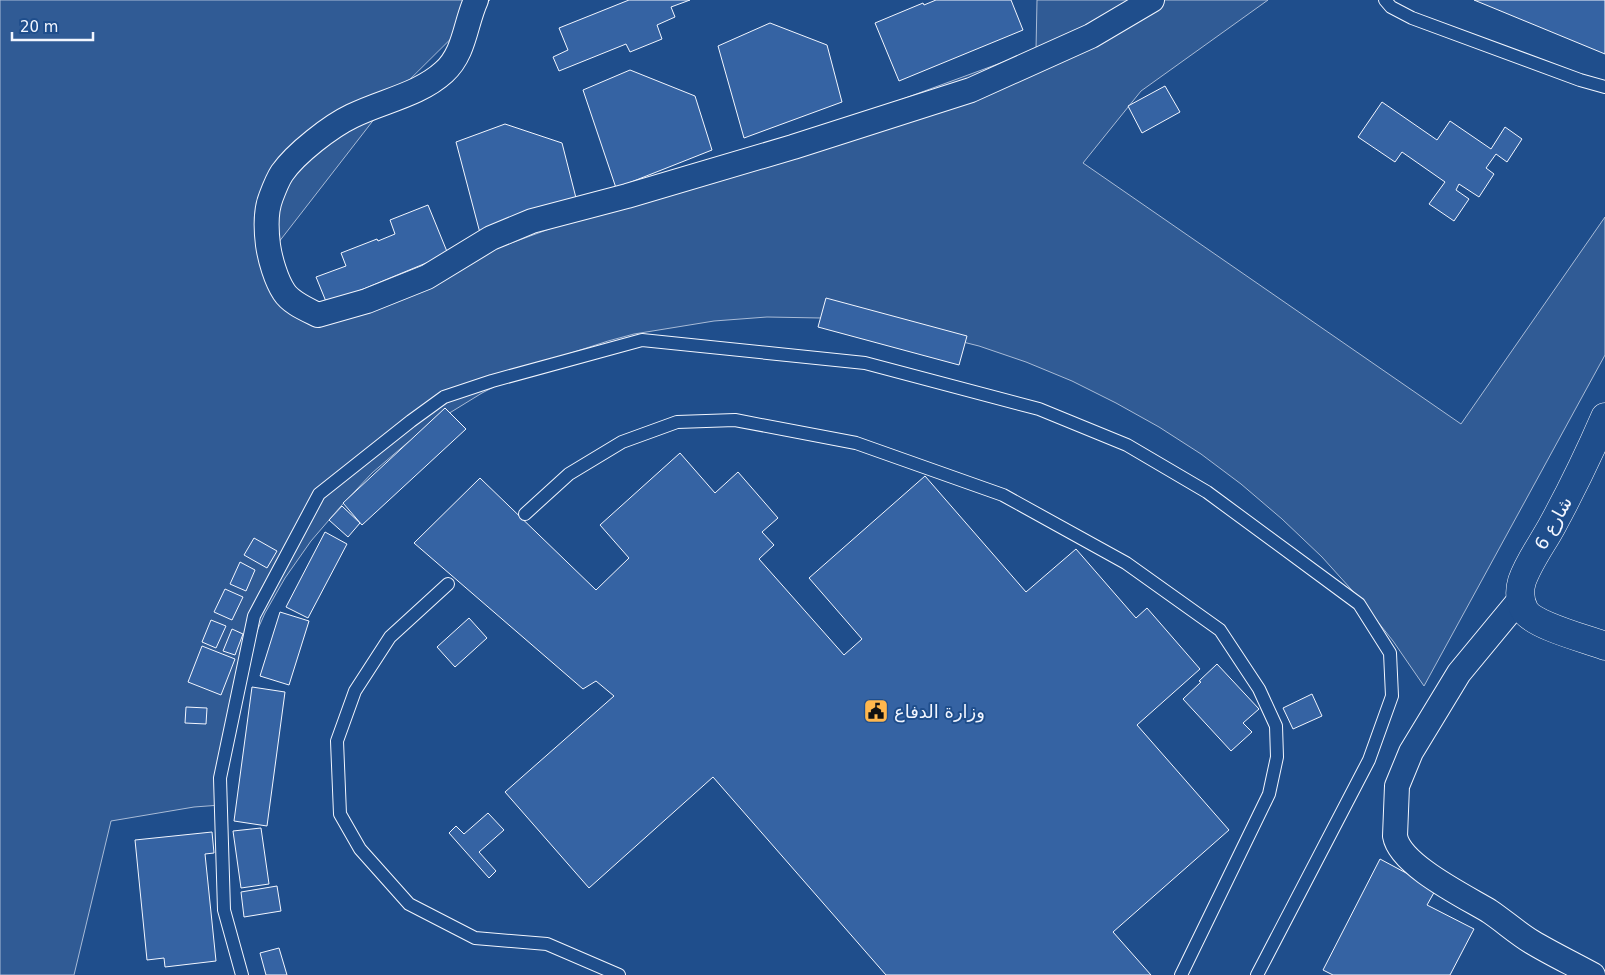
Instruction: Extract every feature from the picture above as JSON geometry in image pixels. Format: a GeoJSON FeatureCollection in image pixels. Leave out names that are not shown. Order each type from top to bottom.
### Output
{"type":"FeatureCollection","features":[{"type":"Feature","properties":{"kind":"street"},"geometry":{"type":"LineString","coordinates":[[476,0],[460,51],[452,64],[444,72],[413,92],[352,116],[322,134],[282,173],[270,198],[266,232],[269,250],[284,292],[298,306],[318,316],[367,301],[428,277],[490,238],[532,221],[627,196],[793,147],[971,90],[1091,36],[1152,0]]}},
{"type":"Feature","properties":{"kind":"street","name":"شارع 6"},"geometry":{"type":"LineString","coordinates":[[1521,598],[1521,588],[1526,573],[1582,468],[1605,417]]}},
{"type":"Feature","properties":{"kind":"street"},"geometry":{"type":"LineString","coordinates":[[1521,598],[1525,611],[1542,624],[1605,646]]}},
{"type":"Feature","properties":{"kind":"street"},"geometry":{"type":"LineString","coordinates":[[1521,598],[1459,673],[1411,752],[1397,786],[1396,842],[1417,865],[1434,878],[1491,912],[1531,942],[1593,975]]}},
{"type":"Feature","properties":{"kind":"lane"},"geometry":{"type":"LineString","coordinates":[[1385,0],[1391,7],[1412,18],[1580,80],[1605,87]]}},
{"type":"Feature","properties":{"kind":"lane"},"geometry":{"type":"LineString","coordinates":[[242,975],[224,910],[220,778],[254,616],[319,494],[444,397],[492,381],[642,340],[865,363],[1039,409],[1127,446],[1208,492],[1359,604],[1390,653],[1392,696],[1369,760],[1257,975]]}},
{"type":"Feature","properties":{"kind":"lane"},"geometry":{"type":"LineString","coordinates":[[525,514],[569,474],[622,442],[677,422],[735,420],[856,443],[1003,495],[1126,563],[1220,630],[1259,689],[1276,726],[1277,757],[1269,794],[1181,975]]}},
{"type":"Feature","properties":{"kind":"lane"},"geometry":{"type":"LineString","coordinates":[[448,584],[390,637],[355,690],[338,741],[340,814],[360,849],[409,904],[475,938],[547,944],[619,975]]}},
{"type":"Feature","properties":{"kind":"shaded area"},"geometry":{"type":"Polygon","coordinates":[[[0,0],[490,0],[389,100],[268,256],[310,317],[1036,50],[1037,0],[1268,0],[1141,91],[1083,163],[1461,424],[1605,217],[1605,355],[1424,686],[1393,641],[1359,598],[1322,557],[1241,484],[1201,454],[1159,427],[1072,381],[1026,362],[979,346],[927,333],[821,318],[767,317],[714,321],[634,334],[565,355],[523,372],[482,393],[443,417],[407,443],[372,473],[341,506],[311,541],[285,578],[265,613],[249,649],[221,805],[194,807],[111,821],[74,975],[0,975],[0,0]]]}},
{"type":"Feature","properties":{"kind":"building"},"geometry":{"type":"Polygon","coordinates":[[[629,0],[690,0],[671,7],[675,17],[657,25],[662,39],[630,52],[626,44],[559,71],[553,57],[568,50],[559,28],[629,0]]]}},
{"type":"Feature","properties":{"kind":"building"},"geometry":{"type":"Polygon","coordinates":[[[936,0],[1011,0],[1023,30],[899,81],[875,23],[923,3],[924,5],[936,0]]]}},
{"type":"Feature","properties":{"kind":"building"},"geometry":{"type":"Polygon","coordinates":[[[1474,0],[1605,0],[1605,54],[1474,0]]]}},
{"type":"Feature","properties":{"kind":"building"},"geometry":{"type":"Polygon","coordinates":[[[770,23],[827,45],[842,102],[744,138],[718,46],[770,23]]]}},
{"type":"Feature","properties":{"kind":"building"},"geometry":{"type":"Polygon","coordinates":[[[630,70],[695,96],[712,150],[616,188],[583,90],[630,70]]]}},
{"type":"Feature","properties":{"kind":"building"},"geometry":{"type":"Polygon","coordinates":[[[1165,86],[1180,112],[1142,133],[1128,106],[1165,86]]]}},
{"type":"Feature","properties":{"kind":"building"},"geometry":{"type":"Polygon","coordinates":[[[1382,102],[1437,140],[1450,121],[1491,149],[1505,127],[1522,139],[1507,162],[1496,154],[1486,168],[1494,174],[1479,197],[1459,184],[1456,190],[1469,199],[1454,221],[1429,204],[1445,182],[1402,152],[1395,162],[1358,137],[1382,102]]]}},
{"type":"Feature","properties":{"kind":"building"},"geometry":{"type":"Polygon","coordinates":[[[505,124],[562,143],[576,198],[480,233],[456,142],[505,124]]]}},
{"type":"Feature","properties":{"kind":"building"},"geometry":{"type":"Polygon","coordinates":[[[428,205],[448,254],[327,304],[316,277],[346,266],[341,253],[395,234],[390,220],[428,205]]]}},
{"type":"Feature","properties":{"kind":"building"},"geometry":{"type":"Polygon","coordinates":[[[826,298],[967,336],[959,365],[818,327],[826,298]]]}},
{"type":"Feature","properties":{"kind":"building"},"geometry":{"type":"Polygon","coordinates":[[[445,408],[466,429],[362,525],[343,503],[445,408]]]}},
{"type":"Feature","properties":{"kind":"building","name":"وزارة الدفاع"},"geometry":{"type":"Polygon","coordinates":[[[680,453],[715,493],[738,472],[778,518],[762,532],[774,545],[759,559],[844,655],[862,639],[809,578],[925,476],[1026,592],[1076,549],[1136,618],[1147,608],[1200,669],[1137,725],[1229,830],[1113,932],[1151,975],[886,975],[713,777],[589,888],[505,792],[614,696],[596,681],[583,689],[414,543],[480,478],[596,590],[629,558],[600,525],[680,453]]]}},
{"type":"Feature","properties":{"kind":"building"},"geometry":{"type":"Polygon","coordinates":[[[342,506],[360,523],[348,537],[329,520],[342,506]]]}},
{"type":"Feature","properties":{"kind":"building"},"geometry":{"type":"Polygon","coordinates":[[[325,532],[347,544],[308,618],[286,607],[325,532]]]}},
{"type":"Feature","properties":{"kind":"building"},"geometry":{"type":"Polygon","coordinates":[[[254,538],[277,551],[267,568],[244,555],[254,538]]]}},
{"type":"Feature","properties":{"kind":"building"},"geometry":{"type":"Polygon","coordinates":[[[240,562],[255,570],[246,591],[230,584],[240,562]]]}},
{"type":"Feature","properties":{"kind":"building"},"geometry":{"type":"Polygon","coordinates":[[[225,589],[243,597],[232,620],[214,612],[225,589]]]}},
{"type":"Feature","properties":{"kind":"building"},"geometry":{"type":"Polygon","coordinates":[[[280,612],[309,621],[289,685],[260,676],[280,612]]]}},
{"type":"Feature","properties":{"kind":"building"},"geometry":{"type":"Polygon","coordinates":[[[469,618],[487,638],[455,667],[437,647],[469,618]]]}},
{"type":"Feature","properties":{"kind":"building"},"geometry":{"type":"Polygon","coordinates":[[[211,620],[226,626],[216,648],[202,642],[211,620]]]}},
{"type":"Feature","properties":{"kind":"building"},"geometry":{"type":"Polygon","coordinates":[[[232,629],[243,634],[235,655],[223,651],[232,629]]]}},
{"type":"Feature","properties":{"kind":"building"},"geometry":{"type":"Polygon","coordinates":[[[202,646],[235,659],[221,695],[188,682],[202,646]]]}},
{"type":"Feature","properties":{"kind":"building"},"geometry":{"type":"Polygon","coordinates":[[[1217,664],[1259,709],[1243,723],[1252,732],[1231,751],[1183,699],[1217,664]]]}},
{"type":"Feature","properties":{"kind":"building"},"geometry":{"type":"Polygon","coordinates":[[[252,687],[285,692],[267,826],[234,821],[252,687]]]}},
{"type":"Feature","properties":{"kind":"building"},"geometry":{"type":"Polygon","coordinates":[[[1312,694],[1322,716],[1293,729],[1283,708],[1312,694]]]}},
{"type":"Feature","properties":{"kind":"building"},"geometry":{"type":"Polygon","coordinates":[[[186,707],[207,708],[206,724],[185,723],[186,707]]]}},
{"type":"Feature","properties":{"kind":"building"},"geometry":{"type":"Polygon","coordinates":[[[488,813],[504,830],[479,852],[496,871],[489,878],[449,833],[456,826],[464,834],[488,813]]]}},
{"type":"Feature","properties":{"kind":"building"},"geometry":{"type":"Polygon","coordinates":[[[261,828],[269,884],[241,888],[233,831],[261,828]]]}},
{"type":"Feature","properties":{"kind":"building"},"geometry":{"type":"Polygon","coordinates":[[[212,832],[214,853],[205,854],[216,961],[165,967],[164,958],[147,960],[135,840],[212,832]]]}},
{"type":"Feature","properties":{"kind":"building"},"geometry":{"type":"Polygon","coordinates":[[[1380,859],[1436,889],[1427,905],[1474,929],[1450,975],[1333,975],[1323,970],[1380,859]]]}},
{"type":"Feature","properties":{"kind":"building"},"geometry":{"type":"Polygon","coordinates":[[[277,886],[281,911],[244,917],[241,892],[277,886]]]}},
{"type":"Feature","properties":{"kind":"building"},"geometry":{"type":"Polygon","coordinates":[[[279,948],[287,975],[266,975],[260,953],[279,948]]]}},
{"type":"Feature","properties":{"kind":"place","name":"وزارة الدفاع"},"geometry":{"type":"Point","coordinates":[876,711]}}]}
